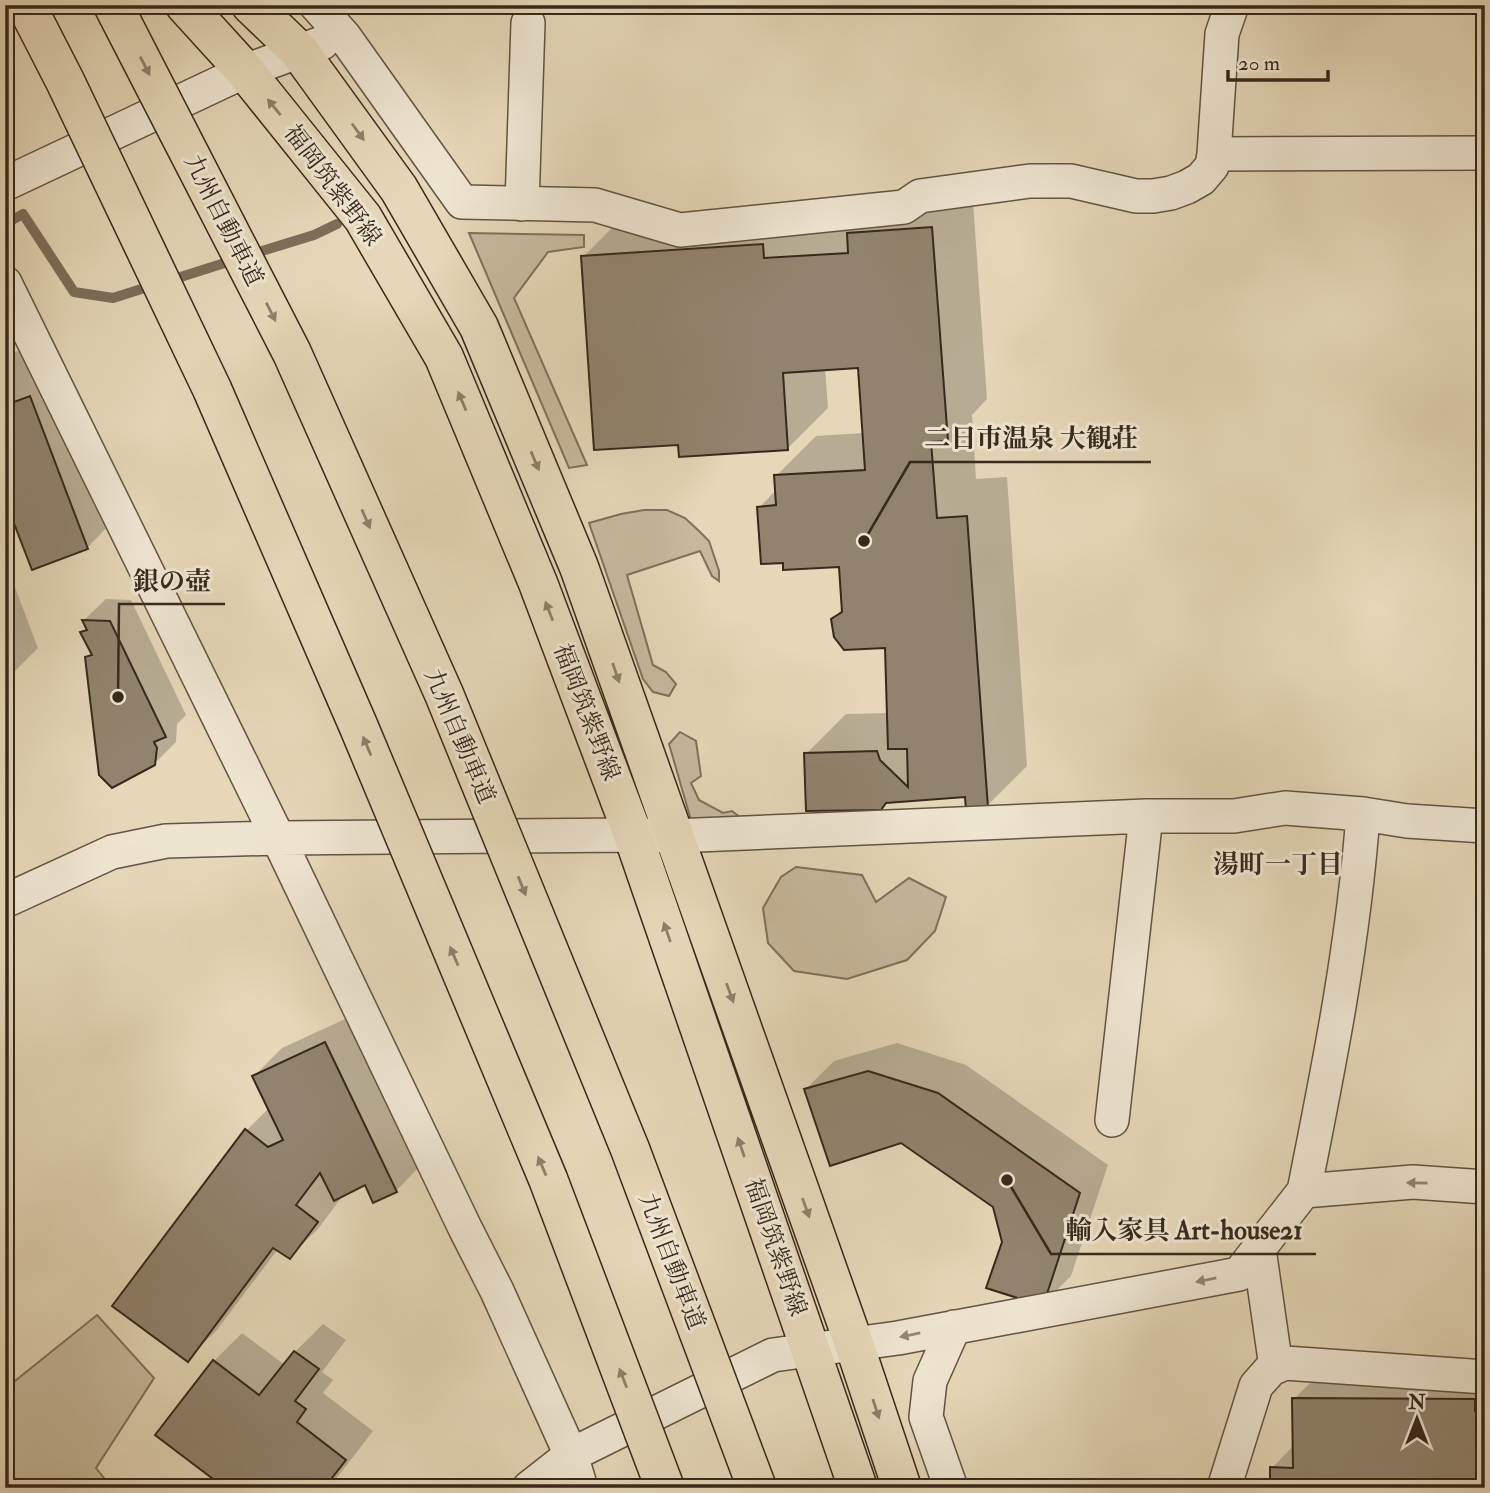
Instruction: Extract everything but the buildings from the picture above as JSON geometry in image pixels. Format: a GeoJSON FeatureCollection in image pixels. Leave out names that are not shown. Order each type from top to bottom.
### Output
{"type":"FeatureCollection","features":[{"type":"Feature","properties":{"kind":"main road"},"geometry":{"type":"LineString","coordinates":[[26,5],[212,389],[358,725],[548,1179],[665,1488]]}},
{"type":"Feature","properties":{"kind":"main road","name":"九州自動車道"},"geometry":{"type":"LineString","coordinates":[[113,5],[292,353],[444,694],[630,1149],[757,1488]]}},
{"type":"Feature","properties":{"kind":"main road","name":"福岡筑紫野線"},"geometry":{"type":"LineString","coordinates":[[185,5],[245,71],[363,218],[444,357],[538,583],[633,835],[858,1488]]}},
{"type":"Feature","properties":{"kind":"main road","name":"福岡筑紫野線"},"geometry":{"type":"LineString","coordinates":[[251,5],[299,51],[400,190],[479,327],[579,567],[854,1344],[930,1479]]}},
{"type":"Feature","properties":{"kind":"street"},"geometry":{"type":"LineString","coordinates":[[316,5],[344,36],[462,202],[595,205],[680,230],[904,207],[920,196],[1030,181],[1070,181],[1136,196],[1171,193],[1187,187],[1201,179],[1212,166],[1222,34],[1232,5]]}},
{"type":"Feature","properties":{"kind":"street"},"geometry":{"type":"LineString","coordinates":[[522,204],[527,23]]}},
{"type":"Feature","properties":{"kind":"street"},"geometry":{"type":"LineString","coordinates":[[5,184],[245,71],[344,36]]}},
{"type":"Feature","properties":{"kind":"street"},"geometry":{"type":"LineString","coordinates":[[1214,154],[1485,153]]}},
{"type":"Feature","properties":{"kind":"street"},"geometry":{"type":"LineString","coordinates":[[5,283],[497,1291],[571,1455],[581,1488]]}},
{"type":"Feature","properties":{"kind":"street"},"geometry":{"type":"LineString","coordinates":[[5,901],[112,852],[166,841],[674,836],[1146,816],[1234,816],[1285,808],[1485,826]]}},
{"type":"Feature","properties":{"kind":"street"},"geometry":{"type":"LineString","coordinates":[[529,1488],[571,1455],[774,1355],[898,1338],[1239,1274],[1304,1191],[1334,1043],[1358,873],[1363,814]]}},
{"type":"Feature","properties":{"kind":"street"},"geometry":{"type":"LineString","coordinates":[[1112,1120],[1146,816]]}},
{"type":"Feature","properties":{"kind":"street"},"geometry":{"type":"LineString","coordinates":[[1304,1191],[1413,1182],[1485,1186]]}},
{"type":"Feature","properties":{"kind":"street"},"geometry":{"type":"LineString","coordinates":[[1259,1250],[1276,1367]]}},
{"type":"Feature","properties":{"kind":"street"},"geometry":{"type":"LineString","coordinates":[[930,1479],[926,1417],[930,1381],[954,1327]]}},
{"type":"Feature","properties":{"kind":"street"},"geometry":{"type":"LineString","coordinates":[[1224,1488],[1256,1386],[1271,1370],[1285,1363],[1485,1377]]}},
{"type":"Feature","properties":{"kind":"shaded area"},"geometry":{"type":"Polygon","coordinates":[[[469,233],[584,235],[584,247],[548,252],[514,298],[587,465],[569,468],[469,233]]]}},
{"type":"Feature","properties":{"kind":"shaded area"},"geometry":{"type":"Polygon","coordinates":[[[644,510],[667,510],[685,518],[709,541],[719,571],[719,581],[712,576],[700,551],[627,575],[653,665],[666,672],[676,684],[669,696],[653,692],[643,679],[589,523],[644,510]]]}},
{"type":"Feature","properties":{"kind":"shaded area"},"geometry":{"type":"Polygon","coordinates":[[[680,732],[696,741],[701,776],[691,783],[699,800],[723,813],[732,811],[741,818],[691,820],[669,744],[680,732]]]}},
{"type":"Feature","properties":{"kind":"shaded area"},"geometry":{"type":"Polygon","coordinates":[[[796,867],[862,875],[876,902],[909,878],[946,897],[935,931],[907,960],[847,979],[794,971],[768,943],[763,908],[781,877],[796,867]]]}},
{"type":"Feature","properties":{"kind":"shaded area"},"geometry":{"type":"Polygon","coordinates":[[[97,1315],[154,1378],[96,1468],[112,1488],[5,1488],[5,1389],[97,1315]]]}},
{"type":"Feature","properties":{"kind":"waterway"},"geometry":{"type":"LineString","coordinates":[[5,224],[23,214],[74,292],[113,298],[154,285]]}},
{"type":"Feature","properties":{"kind":"waterway"},"geometry":{"type":"LineString","coordinates":[[252,254],[314,235],[337,224]]}},
{"type":"Feature","properties":{"kind":"waterway"},"geometry":{"type":"LineString","coordinates":[[168,281],[234,260]]}},
{"type":"Feature","properties":{"kind":"place","name":"二日市温泉 大観荘"},"geometry":{"type":"Point","coordinates":[864,541]}},
{"type":"Feature","properties":{"kind":"place","name":"銀の壺"},"geometry":{"type":"Point","coordinates":[118,697]}},
{"type":"Feature","properties":{"kind":"place","name":"輸入家具 Art-house21"},"geometry":{"type":"Point","coordinates":[1007,1180]}},
{"type":"Feature","properties":{"kind":"district","name":"湯町一丁目"},"geometry":{"type":"Point","coordinates":[1278,864]}}]}
